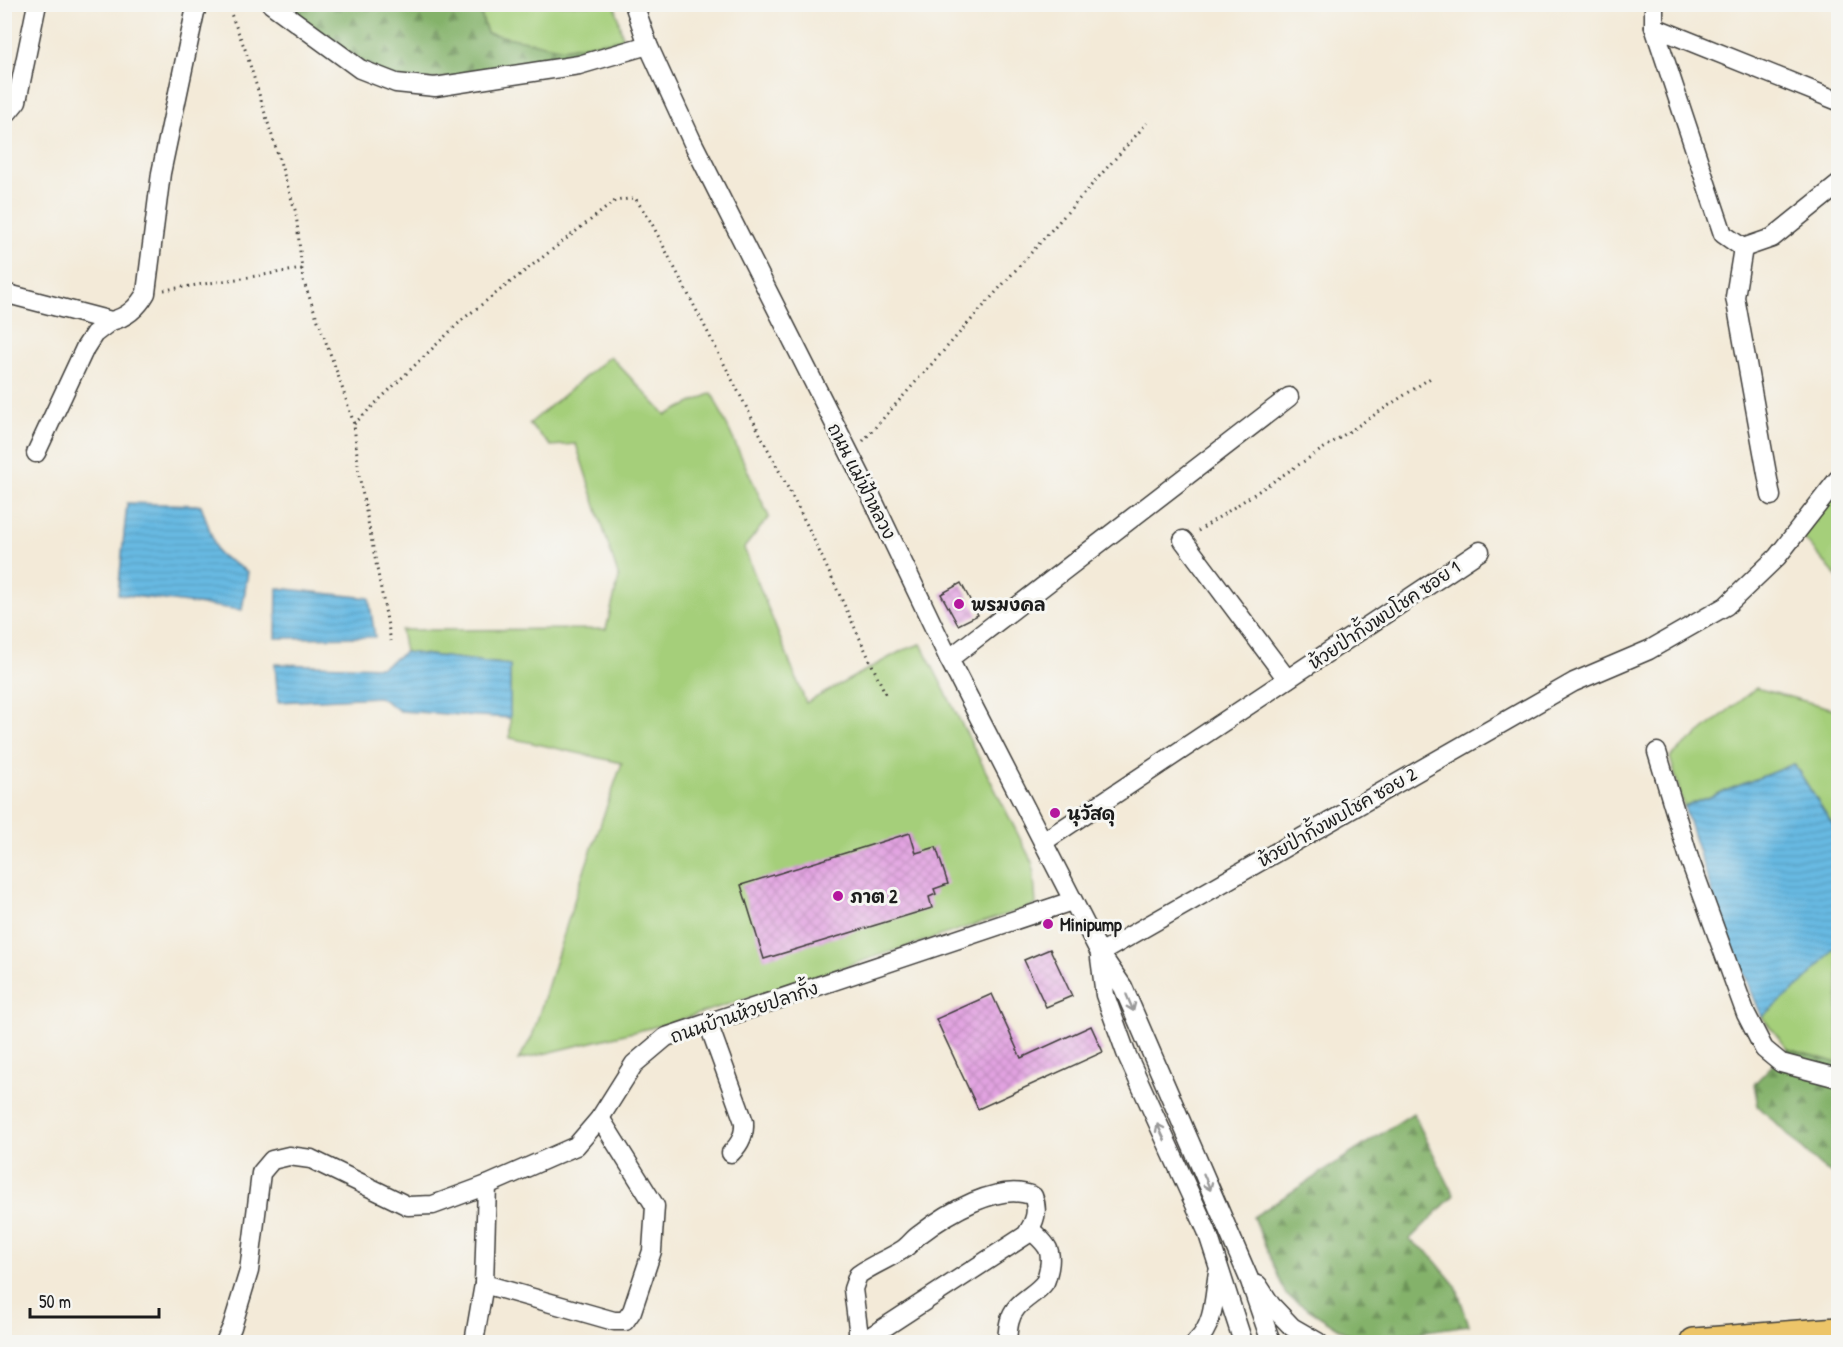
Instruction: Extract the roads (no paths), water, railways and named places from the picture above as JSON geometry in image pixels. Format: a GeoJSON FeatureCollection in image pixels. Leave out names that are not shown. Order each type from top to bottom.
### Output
{"type":"FeatureCollection","features":[{"type":"Feature","properties":{"kind":"highway"},"geometry":{"type":"LineString","coordinates":[[1694,1342],[1839,1331]]}},
{"type":"Feature","properties":{"kind":"street"},"geometry":{"type":"LineString","coordinates":[[4,117],[17,101],[37,4]]}},
{"type":"Feature","properties":{"kind":"street"},"geometry":{"type":"LineString","coordinates":[[36,453],[85,348],[94,334],[111,321],[120,319],[129,313],[139,305],[146,293],[161,172],[195,12],[199,4]]}},
{"type":"Feature","properties":{"kind":"street"},"geometry":{"type":"LineString","coordinates":[[271,4],[360,69],[396,83],[435,87],[579,65],[648,45]]}},
{"type":"Feature","properties":{"kind":"street","name":"ถนน แม่ฟ้าหลวง"},"geometry":{"type":"LineString","coordinates":[[634,4],[648,45],[692,141],[949,659],[1100,953]]}},
{"type":"Feature","properties":{"kind":"street"},"geometry":{"type":"LineString","coordinates":[[1654,4],[1654,27],[1722,234],[1743,248]]}},
{"type":"Feature","properties":{"kind":"street"},"geometry":{"type":"LineString","coordinates":[[1654,27],[1839,101]]}},
{"type":"Feature","properties":{"kind":"street"},"geometry":{"type":"LineString","coordinates":[[1743,248],[1772,238],[1839,185]]}},
{"type":"Feature","properties":{"kind":"street"},"geometry":{"type":"LineString","coordinates":[[1743,248],[1735,297],[1772,496]]}},
{"type":"Feature","properties":{"kind":"street"},"geometry":{"type":"LineString","coordinates":[[4,293],[111,321]]}},
{"type":"Feature","properties":{"kind":"street"},"geometry":{"type":"LineString","coordinates":[[949,659],[1289,397]]}},
{"type":"Feature","properties":{"kind":"street","name":"ห้วยป่ากั้งพบโชค ซอย 2"},"geometry":{"type":"LineString","coordinates":[[1100,953],[1574,682],[1649,650],[1726,606],[1778,557],[1839,479]]}},
{"type":"Feature","properties":{"kind":"street"},"geometry":{"type":"LineString","coordinates":[[1183,540],[1287,679]]}},
{"type":"Feature","properties":{"kind":"street","name":"ห้วยป่ากั้งพบโชค ซอย 1"},"geometry":{"type":"LineString","coordinates":[[1043,842],[1480,550]]}},
{"type":"Feature","properties":{"kind":"street"},"geometry":{"type":"LineString","coordinates":[[1658,752],[1689,858],[1746,1014],[1764,1050],[1781,1063],[1839,1077]]}},
{"type":"Feature","properties":{"kind":"street","name":"ถนนบ้านห้วยปลากั้ง"},"geometry":{"type":"LineString","coordinates":[[225,1342],[232,1327],[249,1271],[261,1173],[272,1160],[289,1156],[311,1159],[408,1206],[433,1205],[487,1185],[576,1146],[600,1118],[634,1064],[666,1037],[1072,901]]}},
{"type":"Feature","properties":{"kind":"street"},"geometry":{"type":"LineString","coordinates":[[1100,953],[1123,987],[1250,1281],[1271,1342]]}},
{"type":"Feature","properties":{"kind":"street"},"geometry":{"type":"LineString","coordinates":[[1100,953],[1106,995],[1126,1053],[1207,1232],[1243,1342]]}},
{"type":"Feature","properties":{"kind":"street"},"geometry":{"type":"LineString","coordinates":[[708,1023],[744,1122],[743,1137],[731,1153]]}},
{"type":"Feature","properties":{"kind":"street"},"geometry":{"type":"LineString","coordinates":[[484,1284],[614,1321],[625,1321],[632,1311],[652,1251],[655,1206],[600,1118]]}},
{"type":"Feature","properties":{"kind":"street"},"geometry":{"type":"LineString","coordinates":[[474,1342],[484,1284],[487,1185]]}},
{"type":"Feature","properties":{"kind":"street"},"geometry":{"type":"LineString","coordinates":[[1013,1191],[1033,1196],[1037,1205],[1034,1224],[1026,1235],[860,1342],[853,1289],[858,1275],[904,1249],[919,1235],[964,1206],[1013,1191]]}},
{"type":"Feature","properties":{"kind":"street"},"geometry":{"type":"LineString","coordinates":[[1007,1342],[1011,1317],[1017,1307],[1045,1281],[1051,1258],[1049,1247],[1030,1229]]}},
{"type":"Feature","properties":{"kind":"street"},"geometry":{"type":"LineString","coordinates":[[1242,1262],[1271,1305],[1292,1327],[1318,1342]]}},
{"type":"Feature","properties":{"kind":"street"},"geometry":{"type":"LineString","coordinates":[[1196,1342],[1203,1336],[1211,1317],[1218,1266]]}},
{"type":"Feature","properties":{"kind":"water"},"geometry":{"type":"Polygon","coordinates":[[[127,503],[201,505],[218,554],[248,572],[242,610],[118,594],[127,503]]]}},
{"type":"Feature","properties":{"kind":"water"},"geometry":{"type":"Polygon","coordinates":[[[277,588],[369,598],[375,637],[276,638],[277,588]]]}},
{"type":"Feature","properties":{"kind":"water"},"geometry":{"type":"Polygon","coordinates":[[[405,652],[510,665],[510,718],[400,711],[379,697],[278,702],[275,664],[382,667],[405,652]]]}},
{"type":"Feature","properties":{"kind":"water"},"geometry":{"type":"Polygon","coordinates":[[[1794,764],[1838,833],[1838,944],[1803,983],[1762,1017],[1717,908],[1684,807],[1794,764]]]}},
{"type":"Feature","properties":{"kind":"place","name":"พรมงคล"},"geometry":{"type":"Point","coordinates":[959,604]}},
{"type":"Feature","properties":{"kind":"place","name":"นุวัสดุ"},"geometry":{"type":"Point","coordinates":[1055,813]}},
{"type":"Feature","properties":{"kind":"place","name":"ภาต 2"},"geometry":{"type":"Point","coordinates":[838,896]}},
{"type":"Feature","properties":{"kind":"place","name":"Minipump"},"geometry":{"type":"Point","coordinates":[1048,924]}}]}
